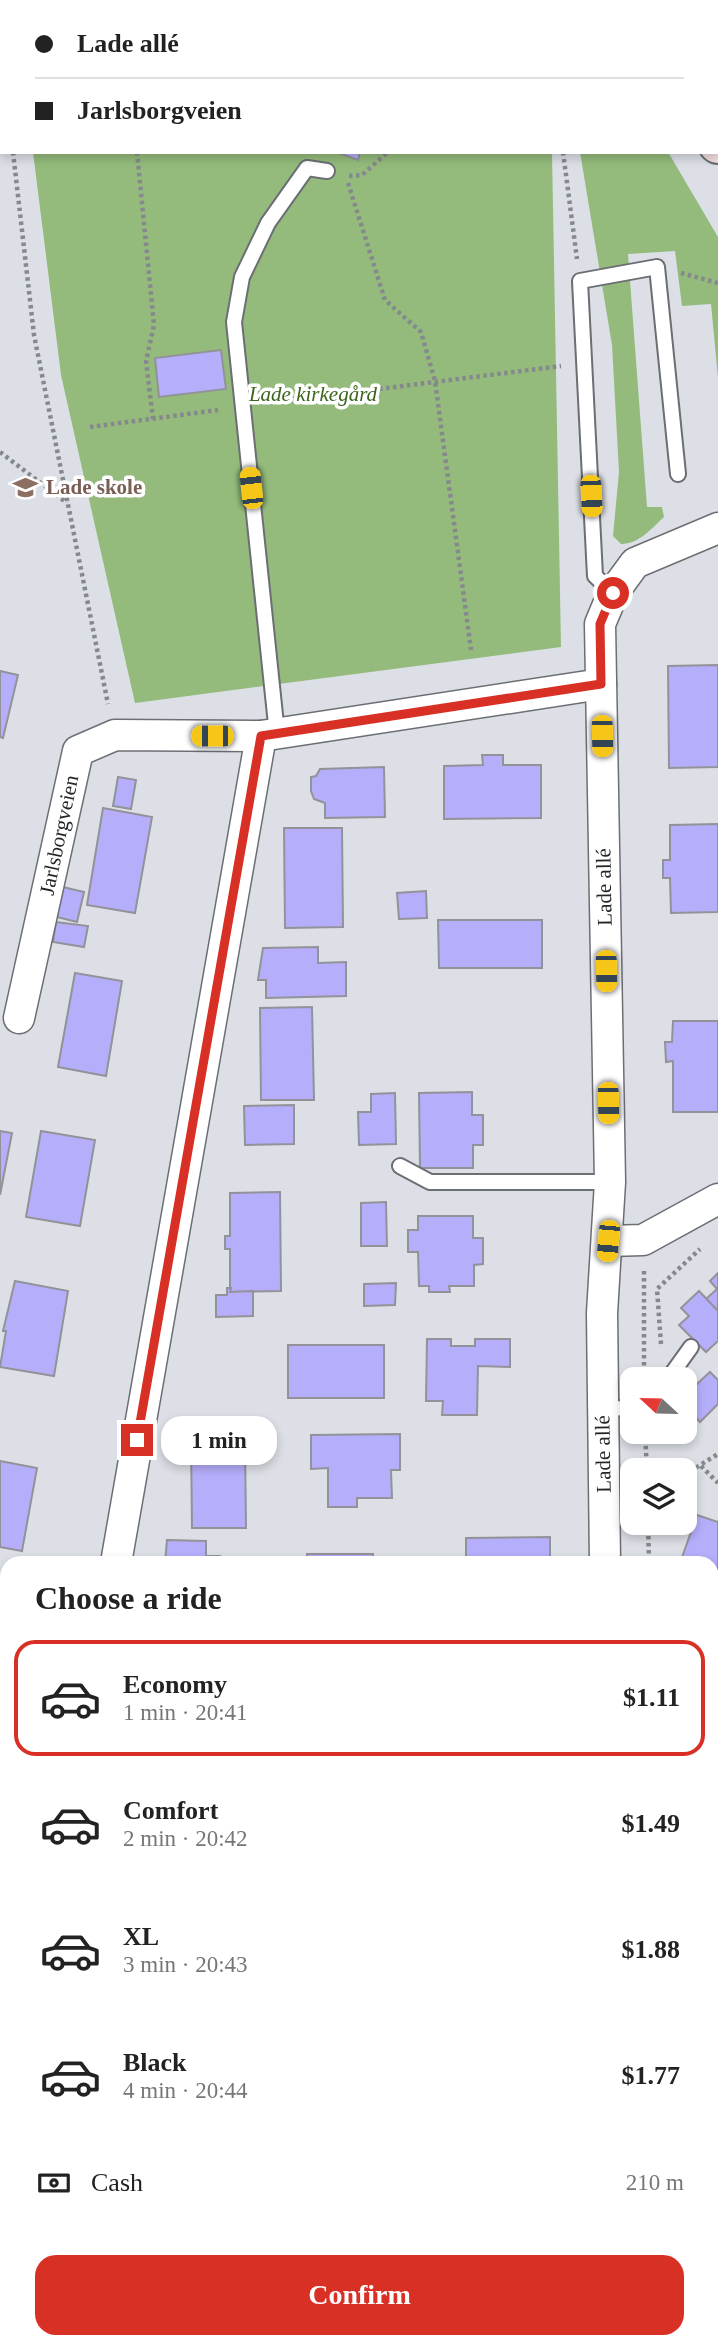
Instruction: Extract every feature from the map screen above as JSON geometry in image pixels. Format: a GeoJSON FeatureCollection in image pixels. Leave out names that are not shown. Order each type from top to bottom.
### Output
{"type":"FeatureCollection","features":[{"type":"Feature","properties":{"kind":"street","name":"Lade allé"},"geometry":{"type":"LineString","coordinates":[[605,1556],[603,1313],[610,1182],[600,624],[613,593],[635,564],[718,528]]}},
{"type":"Feature","properties":{"kind":"street","name":"Jarlsborgveien"},"geometry":{"type":"LineString","coordinates":[[19,1018],[78,751],[114,735],[269,735],[601,684]]}},
{"type":"Feature","properties":{"kind":"street"},"geometry":{"type":"LineString","coordinates":[[117,1556],[269,735]]}},
{"type":"Feature","properties":{"kind":"street"},"geometry":{"type":"LineString","coordinates":[[608,1241],[643,1240],[718,1199]]}},
{"type":"Feature","properties":{"kind":"lane"},"geometry":{"type":"LineString","coordinates":[[269,735],[234,322],[242,277],[268,223],[307,168],[327,171]]}},
{"type":"Feature","properties":{"kind":"lane"},"geometry":{"type":"LineString","coordinates":[[613,593],[595,576],[580,281],[657,267],[678,474]]}},
{"type":"Feature","properties":{"kind":"lane"},"geometry":{"type":"LineString","coordinates":[[400,1166],[430,1182],[610,1182]]}},
{"type":"Feature","properties":{"kind":"lane"},"geometry":{"type":"LineString","coordinates":[[677,1367],[691,1347]]}},
{"type":"Feature","properties":{"kind":"lane"},"geometry":{"type":"LineString","coordinates":[[602,1409],[620,1408]]}},
{"type":"Feature","properties":{"kind":"path"},"geometry":{"type":"LineString","coordinates":[[13,154],[34,335],[114,735]]}},
{"type":"Feature","properties":{"kind":"path"},"geometry":{"type":"LineString","coordinates":[[137,154],[154,325],[146,361],[153,419]]}},
{"type":"Feature","properties":{"kind":"path"},"geometry":{"type":"LineString","coordinates":[[386,154],[362,175],[346,176],[384,300],[421,332],[435,381],[471,650]]}},
{"type":"Feature","properties":{"kind":"path"},"geometry":{"type":"LineString","coordinates":[[564,154],[580,281]]}},
{"type":"Feature","properties":{"kind":"path"},"geometry":{"type":"LineString","coordinates":[[657,267],[718,283]]}},
{"type":"Feature","properties":{"kind":"path"},"geometry":{"type":"LineString","coordinates":[[90,427],[584,363]]}},
{"type":"Feature","properties":{"kind":"path"},"geometry":{"type":"LineString","coordinates":[[0,452],[68,503]]}},
{"type":"Feature","properties":{"kind":"path"},"geometry":{"type":"LineString","coordinates":[[662,1353],[657,1289],[708,1241]]}},
{"type":"Feature","properties":{"kind":"path"},"geometry":{"type":"LineString","coordinates":[[643,1268],[645,1367]]}},
{"type":"Feature","properties":{"kind":"path"},"geometry":{"type":"LineString","coordinates":[[697,1468],[718,1454]]}},
{"type":"Feature","properties":{"kind":"path"},"geometry":{"type":"LineString","coordinates":[[701,1466],[718,1483]]}},
{"type":"Feature","properties":{"kind":"path"},"geometry":{"type":"LineString","coordinates":[[648,1535],[649,1556]]}},
{"type":"Feature","properties":{"kind":"green space","name":"Lade kirkegård"},"geometry":{"type":"Polygon","coordinates":[[[33,154],[552,154],[561,647],[135,703],[61,375],[33,154]]]}},
{"type":"Feature","properties":{"kind":"green space"},"geometry":{"type":"Polygon","coordinates":[[[580,154],[669,154],[718,237],[718,378],[711,304],[682,306],[675,251],[628,254],[647,507],[662,507],[664,517],[644,535],[621,544],[613,536],[619,472],[612,345],[580,154]]]}},
{"type":"Feature","properties":{"kind":"building"},"geometry":{"type":"Polygon","coordinates":[[[342,154],[360,154],[358,160],[342,154]]]}},
{"type":"Feature","properties":{"kind":"building"},"geometry":{"type":"Polygon","coordinates":[[[221,350],[226,389],[159,397],[155,358],[221,350]]]}},
{"type":"Feature","properties":{"kind":"building"},"geometry":{"type":"Polygon","coordinates":[[[718,665],[718,767],[669,768],[668,666],[718,665]]]}},
{"type":"Feature","properties":{"kind":"building"},"geometry":{"type":"Polygon","coordinates":[[[0,671],[18,675],[3,738],[0,737],[0,671]]]}},
{"type":"Feature","properties":{"kind":"building"},"geometry":{"type":"Polygon","coordinates":[[[482,755],[503,755],[503,765],[541,765],[541,818],[444,819],[444,766],[483,765],[482,755]]]}},
{"type":"Feature","properties":{"kind":"building"},"geometry":{"type":"Polygon","coordinates":[[[384,767],[385,817],[325,818],[325,803],[314,799],[311,791],[311,777],[316,776],[320,769],[384,767]]]}},
{"type":"Feature","properties":{"kind":"building"},"geometry":{"type":"Polygon","coordinates":[[[118,777],[136,780],[131,809],[113,806],[118,777]]]}},
{"type":"Feature","properties":{"kind":"building"},"geometry":{"type":"Polygon","coordinates":[[[103,808],[152,817],[135,913],[87,905],[103,808]]]}},
{"type":"Feature","properties":{"kind":"building"},"geometry":{"type":"Polygon","coordinates":[[[718,824],[718,912],[671,913],[670,878],[663,878],[663,860],[670,860],[670,825],[718,824]]]}},
{"type":"Feature","properties":{"kind":"building"},"geometry":{"type":"Polygon","coordinates":[[[284,828],[342,828],[343,927],[285,928],[284,828]]]}},
{"type":"Feature","properties":{"kind":"building"},"geometry":{"type":"Polygon","coordinates":[[[63,887],[84,892],[77,922],[57,917],[63,887]]]}},
{"type":"Feature","properties":{"kind":"building"},"geometry":{"type":"Polygon","coordinates":[[[426,891],[427,918],[399,919],[397,893],[426,891]]]}},
{"type":"Feature","properties":{"kind":"building"},"geometry":{"type":"Polygon","coordinates":[[[438,920],[542,920],[542,968],[439,968],[438,920]]]}},
{"type":"Feature","properties":{"kind":"building"},"geometry":{"type":"Polygon","coordinates":[[[56,922],[88,926],[84,947],[53,942],[56,922]]]}},
{"type":"Feature","properties":{"kind":"building"},"geometry":{"type":"Polygon","coordinates":[[[318,947],[318,963],[346,962],[346,996],[266,998],[266,980],[258,980],[263,948],[318,947]]]}},
{"type":"Feature","properties":{"kind":"building"},"geometry":{"type":"Polygon","coordinates":[[[75,973],[122,981],[106,1076],[58,1067],[75,973]]]}},
{"type":"Feature","properties":{"kind":"building"},"geometry":{"type":"Polygon","coordinates":[[[312,1007],[314,1100],[261,1100],[260,1008],[312,1007]]]}},
{"type":"Feature","properties":{"kind":"building"},"geometry":{"type":"Polygon","coordinates":[[[673,1021],[718,1021],[718,1112],[673,1112],[673,1061],[666,1062],[665,1042],[672,1042],[673,1021]]]}},
{"type":"Feature","properties":{"kind":"building"},"geometry":{"type":"Polygon","coordinates":[[[472,1092],[472,1115],[483,1115],[483,1145],[473,1145],[473,1168],[420,1168],[419,1093],[472,1092]]]}},
{"type":"Feature","properties":{"kind":"building"},"geometry":{"type":"Polygon","coordinates":[[[395,1093],[396,1144],[359,1145],[358,1112],[371,1112],[371,1094],[395,1093]]]}},
{"type":"Feature","properties":{"kind":"building"},"geometry":{"type":"Polygon","coordinates":[[[294,1105],[294,1144],[245,1145],[244,1106],[294,1105]]]}},
{"type":"Feature","properties":{"kind":"building"},"geometry":{"type":"Polygon","coordinates":[[[0,1131],[12,1133],[0,1195],[0,1131]]]}},
{"type":"Feature","properties":{"kind":"building"},"geometry":{"type":"Polygon","coordinates":[[[41,1131],[95,1140],[80,1226],[26,1217],[41,1131]]]}},
{"type":"Feature","properties":{"kind":"building"},"geometry":{"type":"Polygon","coordinates":[[[280,1192],[281,1291],[230,1292],[230,1249],[225,1249],[225,1236],[230,1236],[230,1193],[280,1192]]]}},
{"type":"Feature","properties":{"kind":"building"},"geometry":{"type":"Polygon","coordinates":[[[386,1202],[387,1246],[361,1246],[361,1203],[386,1202]]]}},
{"type":"Feature","properties":{"kind":"building"},"geometry":{"type":"Polygon","coordinates":[[[418,1216],[473,1216],[473,1238],[483,1238],[483,1264],[474,1265],[474,1286],[449,1286],[450,1292],[429,1292],[429,1286],[419,1286],[418,1252],[408,1252],[408,1230],[418,1230],[418,1216]]]}},
{"type":"Feature","properties":{"kind":"building"},"geometry":{"type":"Polygon","coordinates":[[[718,1273],[718,1311],[706,1299],[717,1289],[710,1281],[718,1273]]]}},
{"type":"Feature","properties":{"kind":"building"},"geometry":{"type":"Polygon","coordinates":[[[15,1281],[68,1291],[54,1376],[0,1367],[6,1331],[3,1331],[15,1281]]]}},
{"type":"Feature","properties":{"kind":"building"},"geometry":{"type":"Polygon","coordinates":[[[396,1283],[395,1305],[364,1306],[364,1284],[396,1283]]]}},
{"type":"Feature","properties":{"kind":"building"},"geometry":{"type":"Polygon","coordinates":[[[227,1288],[231,1288],[230,1292],[253,1291],[253,1316],[216,1317],[216,1295],[227,1295],[227,1288]]]}},
{"type":"Feature","properties":{"kind":"building"},"geometry":{"type":"Polygon","coordinates":[[[699,1291],[718,1311],[718,1341],[706,1352],[679,1325],[689,1316],[681,1308],[699,1291]]]}},
{"type":"Feature","properties":{"kind":"building"},"geometry":{"type":"Polygon","coordinates":[[[427,1339],[451,1339],[451,1346],[475,1346],[475,1339],[510,1339],[510,1367],[478,1366],[477,1415],[442,1415],[443,1401],[426,1401],[427,1339]]]}},
{"type":"Feature","properties":{"kind":"building"},"geometry":{"type":"Polygon","coordinates":[[[288,1345],[384,1345],[384,1398],[288,1398],[288,1345]]]}},
{"type":"Feature","properties":{"kind":"building"},"geometry":{"type":"Polygon","coordinates":[[[710,1372],[718,1380],[718,1404],[700,1422],[697,1419],[697,1384],[710,1372]]]}},
{"type":"Feature","properties":{"kind":"building"},"geometry":{"type":"Polygon","coordinates":[[[400,1434],[400,1470],[391,1470],[392,1498],[357,1498],[357,1507],[328,1507],[328,1468],[311,1469],[311,1435],[400,1434]]]}},
{"type":"Feature","properties":{"kind":"building"},"geometry":{"type":"Polygon","coordinates":[[[191,1440],[245,1440],[246,1528],[192,1528],[191,1440]]]}},
{"type":"Feature","properties":{"kind":"building"},"geometry":{"type":"Polygon","coordinates":[[[0,1461],[37,1468],[22,1551],[0,1547],[0,1461]]]}},
{"type":"Feature","properties":{"kind":"building"},"geometry":{"type":"Polygon","coordinates":[[[697,1515],[718,1522],[718,1556],[682,1556],[690,1535],[697,1535],[697,1515]]]}},
{"type":"Feature","properties":{"kind":"building"},"geometry":{"type":"Polygon","coordinates":[[[550,1537],[550,1556],[466,1556],[466,1538],[550,1537]]]}},
{"type":"Feature","properties":{"kind":"building"},"geometry":{"type":"Polygon","coordinates":[[[167,1540],[206,1541],[206,1556],[166,1556],[167,1540]]]}},
{"type":"Feature","properties":{"kind":"building"},"geometry":{"type":"Polygon","coordinates":[[[307,1554],[373,1554],[373,1556],[307,1554]]]}},
{"type":"Feature","properties":{"kind":"place","name":"Lade skole"},"geometry":{"type":"Point","coordinates":[26,487]}},
{"type":"Feature","properties":{"kind":"route"},"geometry":{"type":"LineString","coordinates":[[137,1440],[261,736],[601,684],[600,624],[613,593]]}}]}
